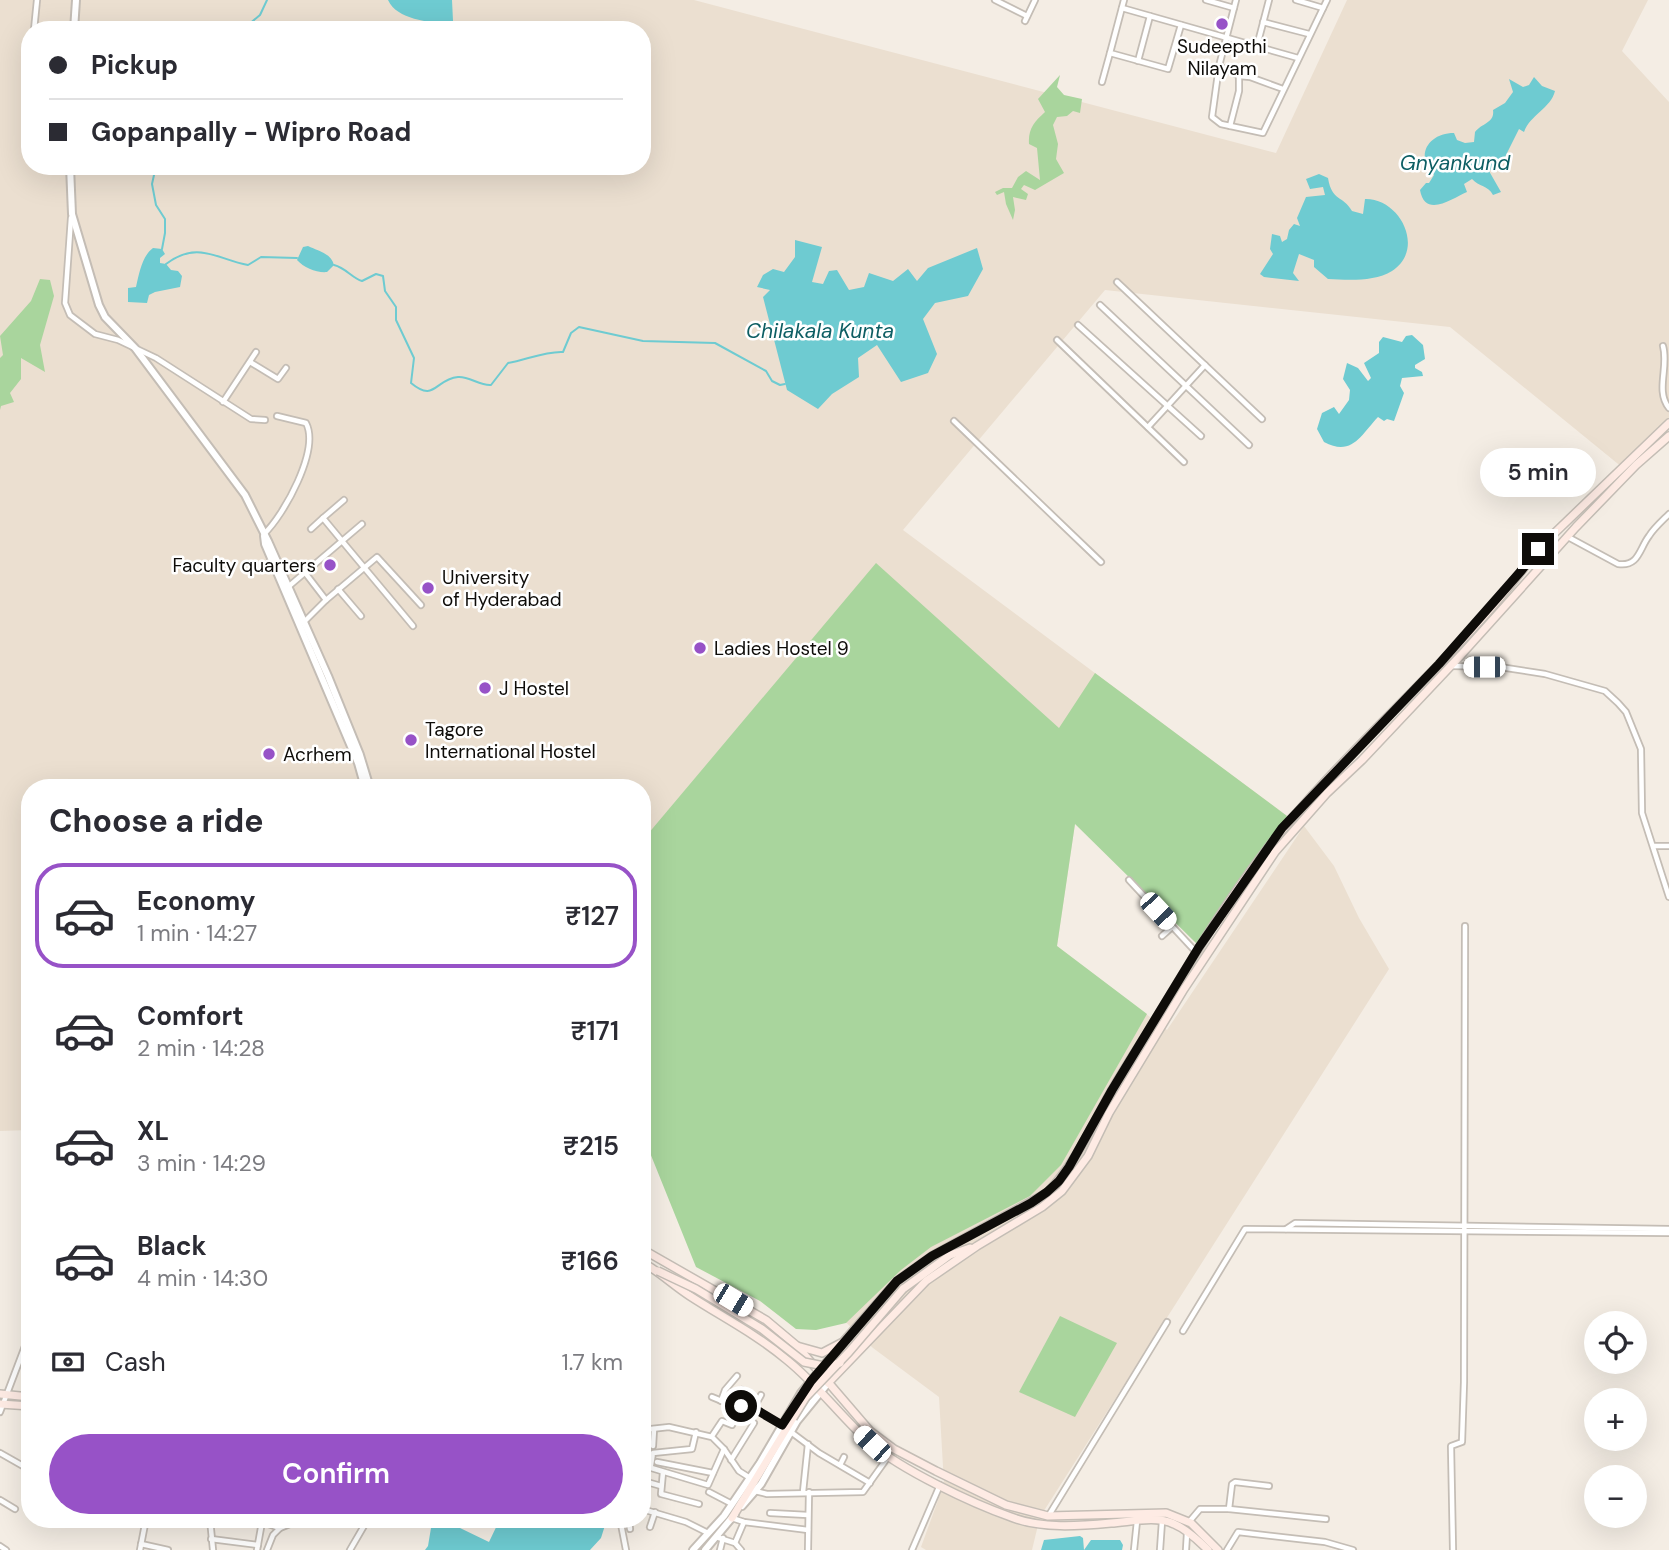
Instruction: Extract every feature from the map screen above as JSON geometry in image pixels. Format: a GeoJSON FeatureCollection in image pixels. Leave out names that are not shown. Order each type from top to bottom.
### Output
{"type":"FeatureCollection","features":[{"type":"Feature","properties":{"kind":"main road"},"geometry":{"type":"LineString","coordinates":[[797,1346],[822,1353],[843,1342],[897,1281],[932,1256],[1047,1192],[1069,1167],[1196,952],[1275,839],[1319,788],[1439,664],[1538,549],[1669,423]]}},
{"type":"Feature","properties":{"kind":"main road"},"geometry":{"type":"LineString","coordinates":[[828,1383],[926,1282],[977,1246],[1055,1198],[1079,1169],[1189,980],[1275,852],[1327,793],[1362,761],[1450,666],[1567,536],[1636,465],[1669,436]]}},
{"type":"Feature","properties":{"kind":"main road"},"geometry":{"type":"LineString","coordinates":[[1566,522],[1576,527]]}},
{"type":"Feature","properties":{"kind":"main road"},"geometry":{"type":"LineString","coordinates":[[1275,839],[1282,845]]}},
{"type":"Feature","properties":{"kind":"main road"},"geometry":{"type":"LineString","coordinates":[[1095,1121],[1103,1126]]}},
{"type":"Feature","properties":{"kind":"main road"},"geometry":{"type":"LineString","coordinates":[[732,1518],[806,1398],[840,1363],[903,1289],[950,1255],[977,1246]]}},
{"type":"Feature","properties":{"kind":"main road"},"geometry":{"type":"LineString","coordinates":[[651,1255],[766,1320],[797,1346],[870,1431],[894,1449],[987,1497],[1023,1511],[1048,1516],[1166,1513],[1189,1522],[1218,1550]]}},
{"type":"Feature","properties":{"kind":"main road"},"geometry":{"type":"LineString","coordinates":[[651,1267],[689,1295],[758,1336],[811,1381],[839,1414],[872,1444],[888,1456],[940,1484],[982,1505],[1026,1522],[1091,1524],[1162,1521],[1174,1524],[1208,1550]]}},
{"type":"Feature","properties":{"kind":"main road"},"geometry":{"type":"LineString","coordinates":[[657,1271],[696,1289],[762,1329],[804,1362],[824,1366],[840,1363]]}},
{"type":"Feature","properties":{"kind":"main road"},"geometry":{"type":"LineString","coordinates":[[2,1395],[21,1396]]}},
{"type":"Feature","properties":{"kind":"main road"},"geometry":{"type":"LineString","coordinates":[[1,1407],[21,1406]]}},
{"type":"Feature","properties":{"kind":"street"},"geometry":{"type":"LineString","coordinates":[[35,21],[37,0]]}},
{"type":"Feature","properties":{"kind":"street"},"geometry":{"type":"LineString","coordinates":[[75,21],[76,0]]}},
{"type":"Feature","properties":{"kind":"street"},"geometry":{"type":"LineString","coordinates":[[995,0],[1026,18],[1035,0]]}},
{"type":"Feature","properties":{"kind":"street"},"geometry":{"type":"LineString","coordinates":[[1102,82],[1124,0]]}},
{"type":"Feature","properties":{"kind":"street"},"geometry":{"type":"LineString","coordinates":[[1206,0],[1234,8]]}},
{"type":"Feature","properties":{"kind":"street"},"geometry":{"type":"LineString","coordinates":[[1236,0],[1219,66],[1212,117],[1221,124],[1264,133],[1327,0]]}},
{"type":"Feature","properties":{"kind":"street"},"geometry":{"type":"LineString","coordinates":[[1257,46],[1269,0]]}},
{"type":"Feature","properties":{"kind":"street"},"geometry":{"type":"LineString","coordinates":[[1296,0],[1323,8]]}},
{"type":"Feature","properties":{"kind":"street"},"geometry":{"type":"LineString","coordinates":[[1122,8],[1298,58]]}},
{"type":"Feature","properties":{"kind":"street"},"geometry":{"type":"LineString","coordinates":[[1138,61],[1150,16]]}},
{"type":"Feature","properties":{"kind":"street"},"geometry":{"type":"LineString","coordinates":[[1263,22],[1309,34]]}},
{"type":"Feature","properties":{"kind":"street"},"geometry":{"type":"LineString","coordinates":[[1110,52],[1168,69],[1181,24]]}},
{"type":"Feature","properties":{"kind":"street"},"geometry":{"type":"LineString","coordinates":[[1219,66],[1239,76],[1250,77],[1283,89]]}},
{"type":"Feature","properties":{"kind":"street"},"geometry":{"type":"LineString","coordinates":[[1230,126],[1239,91],[1239,76]]}},
{"type":"Feature","properties":{"kind":"street"},"geometry":{"type":"LineString","coordinates":[[70,175],[72,214],[65,303],[70,315],[95,334],[156,358],[251,419],[265,420]]}},
{"type":"Feature","properties":{"kind":"street"},"geometry":{"type":"LineString","coordinates":[[72,214],[105,317],[135,348],[245,495],[264,534],[364,779]]}},
{"type":"Feature","properties":{"kind":"street"},"geometry":{"type":"LineString","coordinates":[[1117,282],[1262,419]]}},
{"type":"Feature","properties":{"kind":"street"},"geometry":{"type":"LineString","coordinates":[[1100,305],[1249,445]]}},
{"type":"Feature","properties":{"kind":"street"},"geometry":{"type":"LineString","coordinates":[[1079,325],[1201,436]]}},
{"type":"Feature","properties":{"kind":"street"},"geometry":{"type":"LineString","coordinates":[[1057,340],[1184,462]]}},
{"type":"Feature","properties":{"kind":"street"},"geometry":{"type":"LineString","coordinates":[[1663,346],[1666,370],[1662,393],[1669,408]]}},
{"type":"Feature","properties":{"kind":"street"},"geometry":{"type":"LineString","coordinates":[[223,402],[256,352]]}},
{"type":"Feature","properties":{"kind":"street"},"geometry":{"type":"LineString","coordinates":[[250,362],[278,379],[286,368]]}},
{"type":"Feature","properties":{"kind":"street"},"geometry":{"type":"LineString","coordinates":[[1148,427],[1205,365]]}},
{"type":"Feature","properties":{"kind":"street"},"geometry":{"type":"LineString","coordinates":[[264,534],[272,527],[289,498],[306,461],[311,432],[306,423],[277,416]]}},
{"type":"Feature","properties":{"kind":"street"},"geometry":{"type":"LineString","coordinates":[[954,421],[1101,562]]}},
{"type":"Feature","properties":{"kind":"street"},"geometry":{"type":"LineString","coordinates":[[311,530],[344,500]]}},
{"type":"Feature","properties":{"kind":"street"},"geometry":{"type":"LineString","coordinates":[[1567,536],[1618,564],[1627,565],[1634,562],[1647,537],[1669,514]]}},
{"type":"Feature","properties":{"kind":"street"},"geometry":{"type":"LineString","coordinates":[[323,518],[413,626]]}},
{"type":"Feature","properties":{"kind":"street"},"geometry":{"type":"LineString","coordinates":[[286,588],[306,574],[362,524]]}},
{"type":"Feature","properties":{"kind":"street"},"geometry":{"type":"LineString","coordinates":[[304,622],[374,558],[380,558],[421,605]]}},
{"type":"Feature","properties":{"kind":"street"},"geometry":{"type":"LineString","coordinates":[[306,574],[326,600]]}},
{"type":"Feature","properties":{"kind":"street"},"geometry":{"type":"LineString","coordinates":[[286,588],[304,622],[360,755],[365,779]]}},
{"type":"Feature","properties":{"kind":"street"},"geometry":{"type":"LineString","coordinates":[[338,589],[361,616]]}},
{"type":"Feature","properties":{"kind":"street"},"geometry":{"type":"LineString","coordinates":[[1450,666],[1500,667],[1545,674],[1605,691],[1619,703],[1626,712],[1641,749],[1642,813],[1669,897]]}},
{"type":"Feature","properties":{"kind":"street"},"geometry":{"type":"LineString","coordinates":[[1654,846],[1669,845]]}},
{"type":"Feature","properties":{"kind":"street"},"geometry":{"type":"LineString","coordinates":[[1129,880],[1196,952]]}},
{"type":"Feature","properties":{"kind":"street"},"geometry":{"type":"LineString","coordinates":[[1453,1550],[1451,1446],[1462,1442],[1465,926]]}},
{"type":"Feature","properties":{"kind":"street"},"geometry":{"type":"LineString","coordinates":[[1162,936],[1172,927]]}},
{"type":"Feature","properties":{"kind":"street"},"geometry":{"type":"LineString","coordinates":[[1183,1331],[1245,1229],[1669,1231]]}},
{"type":"Feature","properties":{"kind":"street"},"geometry":{"type":"LineString","coordinates":[[1048,1516],[1167,1322]]}},
{"type":"Feature","properties":{"kind":"street"},"geometry":{"type":"LineString","coordinates":[[693,1550],[732,1504],[811,1381],[843,1342]]}},
{"type":"Feature","properties":{"kind":"street"},"geometry":{"type":"LineString","coordinates":[[1,1407],[2,1395],[21,1353]]}},
{"type":"Feature","properties":{"kind":"street"},"geometry":{"type":"LineString","coordinates":[[721,1401],[730,1382],[737,1376]]}},
{"type":"Feature","properties":{"kind":"street"},"geometry":{"type":"LineString","coordinates":[[705,1550],[720,1537],[755,1491],[791,1432],[828,1383]]}},
{"type":"Feature","properties":{"kind":"street"},"geometry":{"type":"LineString","coordinates":[[734,1406],[742,1390]]}},
{"type":"Feature","properties":{"kind":"street"},"geometry":{"type":"LineString","coordinates":[[712,1437],[722,1421],[732,1424],[738,1414],[750,1414],[761,1395]]}},
{"type":"Feature","properties":{"kind":"street"},"geometry":{"type":"LineString","coordinates":[[712,1397],[734,1406],[755,1409],[782,1425]]}},
{"type":"Feature","properties":{"kind":"street"},"geometry":{"type":"LineString","coordinates":[[731,1460],[754,1423]]}},
{"type":"Feature","properties":{"kind":"street"},"geometry":{"type":"LineString","coordinates":[[651,1429],[669,1427],[712,1437],[739,1471],[750,1478]]}},
{"type":"Feature","properties":{"kind":"street"},"geometry":{"type":"LineString","coordinates":[[653,1447],[654,1429]]}},
{"type":"Feature","properties":{"kind":"street"},"geometry":{"type":"LineString","coordinates":[[791,1432],[819,1453],[870,1483]]}},
{"type":"Feature","properties":{"kind":"street"},"geometry":{"type":"LineString","coordinates":[[651,1464],[653,1453],[692,1448],[696,1433]]}},
{"type":"Feature","properties":{"kind":"street"},"geometry":{"type":"LineString","coordinates":[[808,1443],[808,1550]]}},
{"type":"Feature","properties":{"kind":"street"},"geometry":{"type":"LineString","coordinates":[[651,1468],[707,1485],[724,1449]]}},
{"type":"Feature","properties":{"kind":"street"},"geometry":{"type":"LineString","coordinates":[[0,1453],[21,1465]]}},
{"type":"Feature","properties":{"kind":"street"},"geometry":{"type":"LineString","coordinates":[[755,1491],[767,1494],[863,1492],[888,1456]]}},
{"type":"Feature","properties":{"kind":"street"},"geometry":{"type":"LineString","coordinates":[[839,1465],[844,1457]]}},
{"type":"Feature","properties":{"kind":"street"},"geometry":{"type":"LineString","coordinates":[[657,1462],[713,1473]]}},
{"type":"Feature","properties":{"kind":"street"},"geometry":{"type":"LineString","coordinates":[[663,1472],[661,1494],[699,1504]]}},
{"type":"Feature","properties":{"kind":"street"},"geometry":{"type":"LineString","coordinates":[[1229,1509],[1232,1484],[1235,1482],[1269,1486]]}},
{"type":"Feature","properties":{"kind":"street"},"geometry":{"type":"LineString","coordinates":[[651,1483],[660,1486]]}},
{"type":"Feature","properties":{"kind":"street"},"geometry":{"type":"LineString","coordinates":[[912,1550],[940,1484]]}},
{"type":"Feature","properties":{"kind":"street"},"geometry":{"type":"LineString","coordinates":[[709,1492],[732,1504]]}},
{"type":"Feature","properties":{"kind":"street"},"geometry":{"type":"LineString","coordinates":[[0,1500],[15,1509]]}},
{"type":"Feature","properties":{"kind":"street"},"geometry":{"type":"LineString","coordinates":[[1189,1522],[1200,1509],[1229,1509],[1326,1519]]}},
{"type":"Feature","properties":{"kind":"street"},"geometry":{"type":"LineString","coordinates":[[651,1511],[686,1522],[708,1533]]}},
{"type":"Feature","properties":{"kind":"street"},"geometry":{"type":"LineString","coordinates":[[651,1524],[655,1512]]}},
{"type":"Feature","properties":{"kind":"street"},"geometry":{"type":"LineString","coordinates":[[770,1513],[808,1515]]}},
{"type":"Feature","properties":{"kind":"street"},"geometry":{"type":"LineString","coordinates":[[732,1518],[808,1530]]}},
{"type":"Feature","properties":{"kind":"street"},"geometry":{"type":"LineString","coordinates":[[1134,1550],[1137,1521]]}},
{"type":"Feature","properties":{"kind":"street"},"geometry":{"type":"LineString","coordinates":[[1160,1550],[1162,1521]]}},
{"type":"Feature","properties":{"kind":"street"},"geometry":{"type":"LineString","coordinates":[[735,1543],[744,1522]]}},
{"type":"Feature","properties":{"kind":"street"},"geometry":{"type":"LineString","coordinates":[[144,1528],[141,1547],[168,1550]]}},
{"type":"Feature","properties":{"kind":"street"},"geometry":{"type":"LineString","coordinates":[[210,1528],[214,1550]]}},
{"type":"Feature","properties":{"kind":"street"},"geometry":{"type":"LineString","coordinates":[[211,1539],[258,1547],[260,1528]]}},
{"type":"Feature","properties":{"kind":"street"},"geometry":{"type":"LineString","coordinates":[[267,1550],[273,1535],[280,1528]]}},
{"type":"Feature","properties":{"kind":"street"},"geometry":{"type":"LineString","coordinates":[[351,1550],[363,1528]]}},
{"type":"Feature","properties":{"kind":"street"},"geometry":{"type":"LineString","coordinates":[[622,1528],[626,1550]]}},
{"type":"Feature","properties":{"kind":"street"},"geometry":{"type":"LineString","coordinates":[[1227,1550],[1238,1532],[1325,1542],[1353,1550]]}},
{"type":"Feature","properties":{"kind":"street"},"geometry":{"type":"LineString","coordinates":[[1185,1550],[1187,1533]]}},
{"type":"Feature","properties":{"kind":"street"},"geometry":{"type":"LineString","coordinates":[[720,1537],[735,1543],[741,1550]]}},
{"type":"Feature","properties":{"kind":"street"},"geometry":{"type":"LineString","coordinates":[[720,1537],[720,1550]]}},
{"type":"Feature","properties":{"kind":"street"},"geometry":{"type":"LineString","coordinates":[[0,1546],[6,1550]]}},
{"type":"Feature","properties":{"kind":"shaded area","name":"University of Hyderabad"},"geometry":{"type":"Polygon","coordinates":[[[0,0],[694,0],[1276,153],[1347,0],[1648,0],[1622,51],[1669,102],[1669,428],[1623,468],[1450,327],[1105,290],[903,530],[1287,816],[1075,824],[1057,946],[1167,1030],[1304,826],[1334,866],[1359,918],[1389,969],[1040,1517],[1032,1550],[926,1550],[921,1547],[944,1484],[939,1397],[873,1348],[651,1138],[651,779],[21,779],[21,1130],[0,1131],[0,0]]]}},
{"type":"Feature","properties":{"kind":"green space"},"geometry":{"type":"Polygon","coordinates":[[[1060,75],[1057,87],[1064,95],[1082,99],[1080,113],[1073,111],[1067,116],[1057,117],[1053,125],[1058,144],[1056,159],[1064,173],[1035,190],[1024,185],[1021,189],[1028,194],[1026,200],[1013,197],[1013,220],[1004,192],[997,195],[995,192],[1012,188],[1018,177],[1026,171],[1040,180],[1037,148],[1029,144],[1030,134],[1045,112],[1038,99],[1060,75]]]}},
{"type":"Feature","properties":{"kind":"green space"},"geometry":{"type":"Polygon","coordinates":[[[40,279],[50,280],[54,296],[40,345],[45,372],[21,358],[21,379],[10,393],[14,402],[1,406],[0,410],[0,358],[3,355],[0,336],[31,301],[40,279]]]}},
{"type":"Feature","properties":{"kind":"green space"},"geometry":{"type":"Polygon","coordinates":[[[876,563],[1059,728],[1095,673],[1287,816],[1198,945],[1075,824],[1057,946],[1147,1014],[1061,1165],[1030,1196],[931,1247],[901,1270],[846,1323],[816,1330],[796,1329],[760,1301],[696,1267],[651,1155],[651,830],[876,563]]]}},
{"type":"Feature","properties":{"kind":"green space"},"geometry":{"type":"Polygon","coordinates":[[[1060,1316],[1117,1343],[1075,1417],[1019,1392],[1060,1316]]]}},
{"type":"Feature","properties":{"kind":"water"},"geometry":{"type":"Polygon","coordinates":[[[388,0],[452,0],[453,21],[414,19],[392,7],[388,0]]]}},
{"type":"Feature","properties":{"kind":"water","name":"Gnyankund"},"geometry":{"type":"Polygon","coordinates":[[[1534,77],[1542,86],[1555,91],[1524,132],[1519,129],[1503,161],[1489,171],[1501,192],[1493,195],[1489,189],[1472,179],[1464,184],[1467,192],[1440,204],[1427,203],[1420,190],[1434,175],[1425,160],[1427,146],[1431,141],[1454,133],[1457,140],[1474,142],[1475,132],[1492,118],[1493,110],[1505,103],[1513,92],[1509,79],[1523,87],[1529,85],[1534,77]]]}},
{"type":"Feature","properties":{"kind":"water"},"geometry":{"type":"Polygon","coordinates":[[[1319,174],[1328,178],[1332,191],[1352,211],[1363,214],[1365,199],[1378,201],[1398,216],[1408,238],[1407,250],[1402,262],[1392,271],[1369,279],[1328,279],[1314,267],[1314,260],[1299,254],[1293,273],[1299,281],[1264,277],[1260,274],[1273,254],[1270,249],[1272,234],[1280,236],[1282,242],[1287,239],[1294,224],[1300,226],[1297,218],[1306,197],[1325,195],[1323,187],[1310,189],[1306,179],[1319,174]]]}},
{"type":"Feature","properties":{"kind":"water","name":"Chilakala Kunta"},"geometry":{"type":"Polygon","coordinates":[[[795,240],[822,247],[812,282],[823,284],[829,271],[837,270],[849,290],[864,287],[869,273],[893,281],[908,269],[917,281],[928,268],[977,248],[983,269],[968,296],[935,303],[923,319],[937,354],[928,373],[901,382],[877,345],[858,358],[859,377],[832,394],[818,409],[787,390],[763,297],[770,290],[757,287],[763,275],[773,269],[784,272],[795,257],[795,240]]]}},
{"type":"Feature","properties":{"kind":"water"},"geometry":{"type":"Polygon","coordinates":[[[308,246],[327,255],[332,261],[334,265],[327,272],[311,269],[297,260],[303,247],[308,246]]]}},
{"type":"Feature","properties":{"kind":"water"},"geometry":{"type":"Polygon","coordinates":[[[153,248],[162,249],[165,254],[160,258],[160,263],[178,271],[182,276],[180,287],[155,292],[149,295],[147,303],[128,302],[128,288],[136,287],[144,260],[153,248]]]}},
{"type":"Feature","properties":{"kind":"water"},"geometry":{"type":"Polygon","coordinates":[[[1412,335],[1423,345],[1425,359],[1415,365],[1415,368],[1422,372],[1423,376],[1402,378],[1400,386],[1404,393],[1394,421],[1384,421],[1378,417],[1361,437],[1349,445],[1342,447],[1324,442],[1317,429],[1322,413],[1334,407],[1339,414],[1349,400],[1350,390],[1343,379],[1347,363],[1358,368],[1368,381],[1371,378],[1364,363],[1379,353],[1379,342],[1383,337],[1402,342],[1406,336],[1412,335]]]}},
{"type":"Feature","properties":{"kind":"water"},"geometry":{"type":"Polygon","coordinates":[[[431,1528],[460,1528],[489,1542],[496,1528],[604,1528],[601,1538],[590,1550],[425,1550],[431,1528]]]}},
{"type":"Feature","properties":{"kind":"water"},"geometry":{"type":"Polygon","coordinates":[[[1080,1536],[1083,1538],[1084,1550],[1041,1550],[1044,1540],[1080,1536]]]}},
{"type":"Feature","properties":{"kind":"water"},"geometry":{"type":"Polygon","coordinates":[[[1091,1540],[1120,1540],[1123,1545],[1122,1550],[1084,1550],[1091,1540]]]}},
{"type":"Feature","properties":{"kind":"waterway"},"geometry":{"type":"LineString","coordinates":[[253,21],[260,15],[267,0]]}},
{"type":"Feature","properties":{"kind":"waterway"},"geometry":{"type":"LineString","coordinates":[[154,175],[152,184],[156,205],[165,219],[162,249]]}},
{"type":"Feature","properties":{"kind":"waterway"},"geometry":{"type":"LineString","coordinates":[[166,264],[177,257],[198,252],[248,265],[261,257],[297,258]]}},
{"type":"Feature","properties":{"kind":"waterway"},"geometry":{"type":"LineString","coordinates":[[334,265],[362,281],[376,274],[383,276],[385,291],[396,307],[396,320],[414,358],[411,383],[425,391],[458,377],[491,385],[508,363],[542,354],[563,352],[571,333],[579,327],[643,341],[715,343],[766,371],[772,381],[785,384]]}},
{"type":"Feature","properties":{"kind":"place","name":"Sudeepthi Nilayam"},"geometry":{"type":"Point","coordinates":[1222,24]}},
{"type":"Feature","properties":{"kind":"place","name":"Faculty quarters"},"geometry":{"type":"Point","coordinates":[330,565]}},
{"type":"Feature","properties":{"kind":"place","name":"University of Hyderabad"},"geometry":{"type":"Point","coordinates":[428,588]}},
{"type":"Feature","properties":{"kind":"place","name":"Ladies Hostel 9"},"geometry":{"type":"Point","coordinates":[700,648]}},
{"type":"Feature","properties":{"kind":"place","name":"J Hostel"},"geometry":{"type":"Point","coordinates":[485,688]}},
{"type":"Feature","properties":{"kind":"place","name":"Tagore International Hostel"},"geometry":{"type":"Point","coordinates":[411,740]}},
{"type":"Feature","properties":{"kind":"place","name":"Acrhem"},"geometry":{"type":"Point","coordinates":[269,754]}},
{"type":"Feature","properties":{"kind":"route"},"geometry":{"type":"LineString","coordinates":[[741,1406],[755,1409],[782,1425],[801,1393],[897,1281],[932,1256],[1031,1203],[1059,1181],[1199,947],[1282,828],[1439,664],[1538,549]]}}]}
